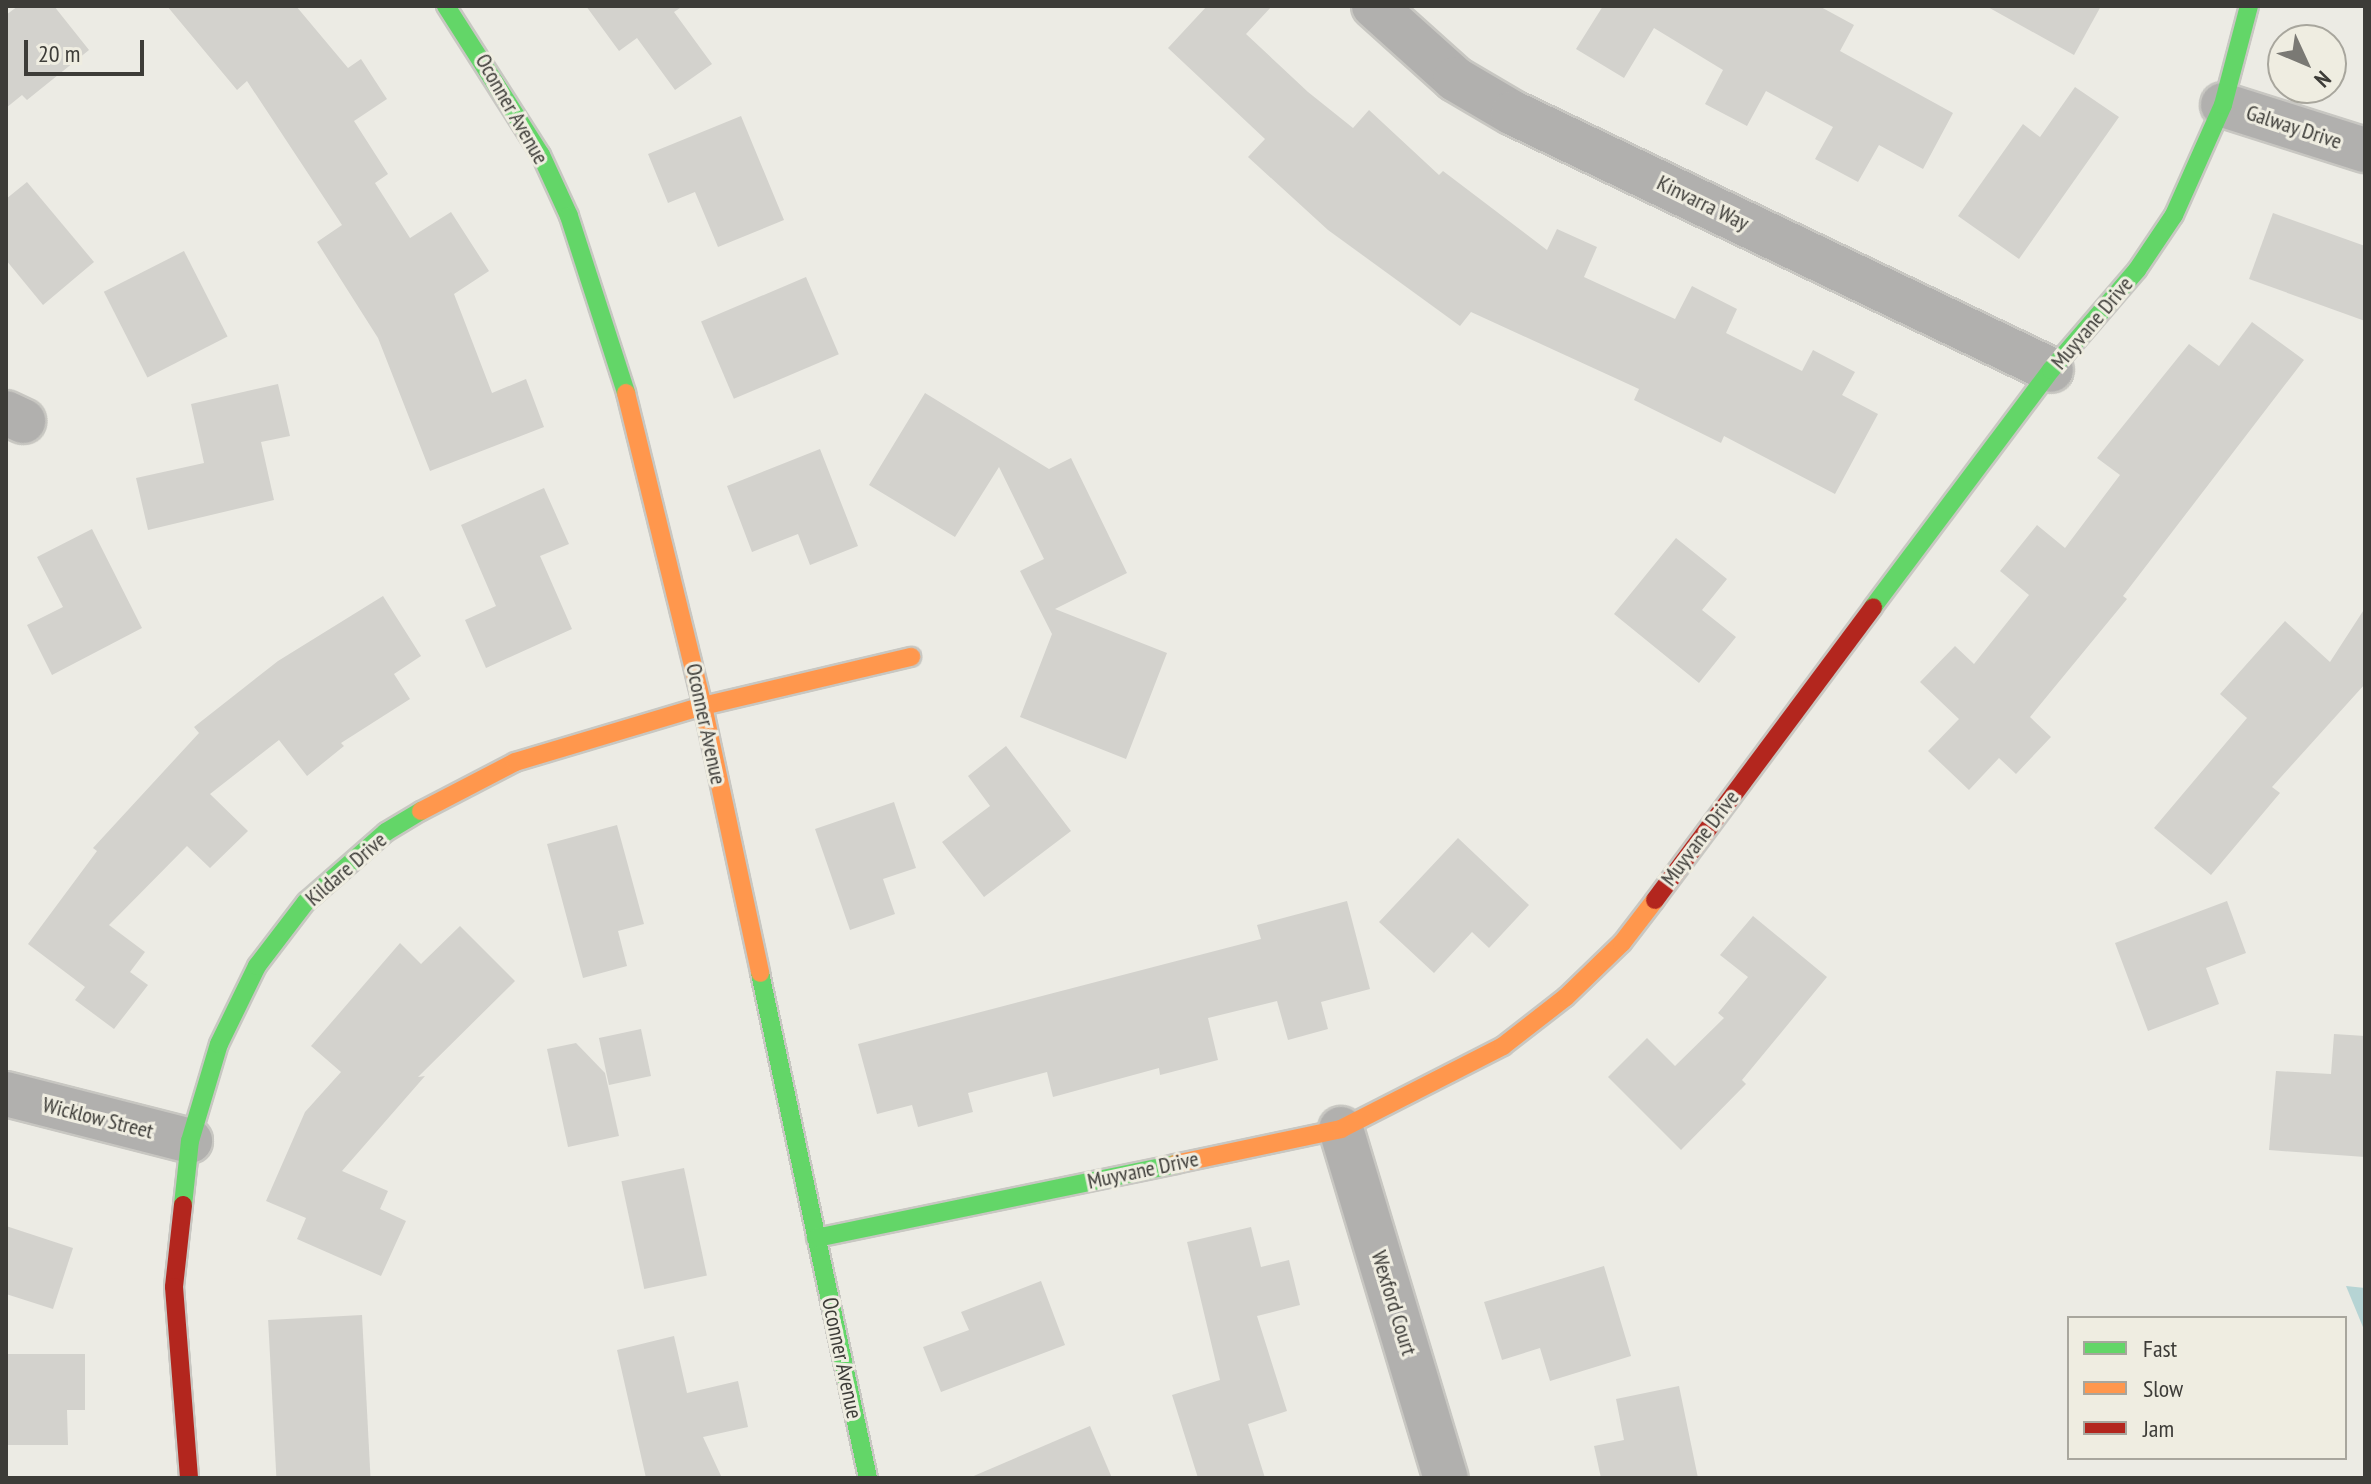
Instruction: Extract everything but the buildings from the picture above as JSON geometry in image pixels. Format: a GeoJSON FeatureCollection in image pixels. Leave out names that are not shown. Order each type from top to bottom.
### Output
{"type":"FeatureCollection","features":[{"type":"Feature","properties":{"kind":"street","name":"Oconner Avenue"},"geometry":{"type":"LineString","coordinates":[[446,6],[541,155],[569,216],[615,346],[703,706],[868,1478]]}},
{"type":"Feature","properties":{"kind":"street","name":"Kinvarra Way"},"geometry":{"type":"LineString","coordinates":[[1374,6],[1455,79],[1513,113],[2051,370]]}},
{"type":"Feature","properties":{"kind":"street","name":"Muyvane Drive"},"geometry":{"type":"LineString","coordinates":[[816,1238],[1341,1129],[1503,1046],[1566,997],[1622,943],[2051,370],[2137,270],[2174,215],[2223,105],[2249,6]]}},
{"type":"Feature","properties":{"kind":"street","name":"Galway Drive"},"geometry":{"type":"LineString","coordinates":[[2223,105],[2365,150]]}},
{"type":"Feature","properties":{"kind":"street","name":"Kildare Drive"},"geometry":{"type":"LineString","coordinates":[[189,1478],[174,1287],[190,1141],[219,1044],[257,966],[306,902],[340,868],[423,808],[478,779],[703,706],[911,657]]}},
{"type":"Feature","properties":{"kind":"street","name":"Wicklow Street"},"geometry":{"type":"LineString","coordinates":[[6,1094],[190,1141]]}},
{"type":"Feature","properties":{"kind":"street","name":"Wexford Court"},"geometry":{"type":"LineString","coordinates":[[1341,1129],[1446,1478]]}},
{"type":"Feature","properties":{"kind":"water"},"geometry":{"type":"Polygon","coordinates":[[[2346,1286],[2365,1288],[2365,1332],[2346,1286]]]}},
{"type":"Feature","properties":{"kind":"traffic: fast"},"geometry":{"type":"LineString","coordinates":[[446,6],[541,155],[569,216],[626,393]]}},
{"type":"Feature","properties":{"kind":"traffic: fast"},"geometry":{"type":"LineString","coordinates":[[1873,607],[2051,370],[2137,270],[2174,215],[2223,105],[2249,6]]}},
{"type":"Feature","properties":{"kind":"traffic: fast"},"geometry":{"type":"LineString","coordinates":[[183,1205],[190,1141],[219,1044],[257,966],[306,902],[386,832],[421,811]]}},
{"type":"Feature","properties":{"kind":"traffic: fast"},"geometry":{"type":"LineString","coordinates":[[760,973],[868,1478]]}},
{"type":"Feature","properties":{"kind":"traffic: fast"},"geometry":{"type":"LineString","coordinates":[[816,1238],[1175,1164]]}},
{"type":"Feature","properties":{"kind":"traffic: slow"},"geometry":{"type":"LineString","coordinates":[[626,393],[703,706],[760,973]]}},
{"type":"Feature","properties":{"kind":"traffic: slow"},"geometry":{"type":"LineString","coordinates":[[421,811],[515,762],[703,706],[911,657]]}},
{"type":"Feature","properties":{"kind":"traffic: slow"},"geometry":{"type":"LineString","coordinates":[[1175,1164],[1341,1129],[1503,1046],[1566,997],[1622,943],[1655,900]]}},
{"type":"Feature","properties":{"kind":"traffic: jam"},"geometry":{"type":"LineString","coordinates":[[1655,900],[1873,607]]}},
{"type":"Feature","properties":{"kind":"traffic: jam"},"geometry":{"type":"LineString","coordinates":[[183,1205],[174,1287],[189,1478]]}}]}
